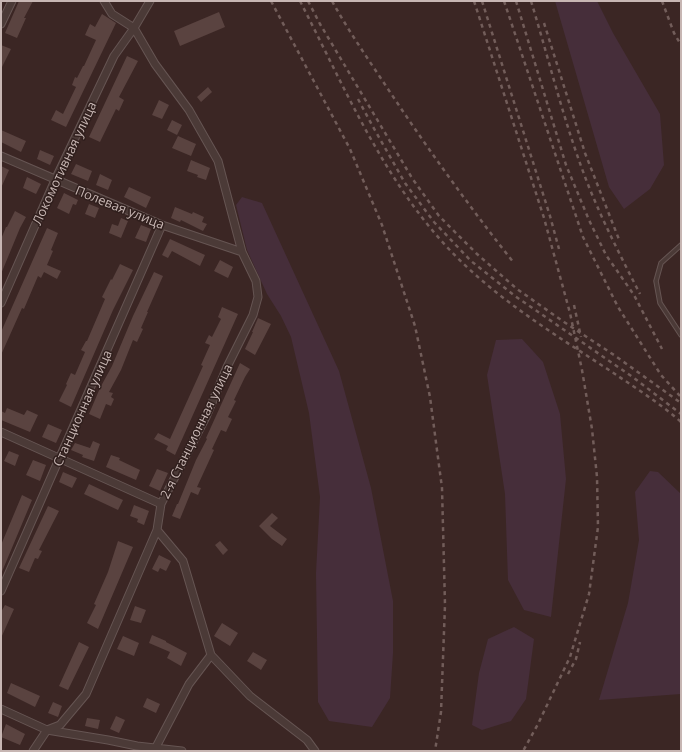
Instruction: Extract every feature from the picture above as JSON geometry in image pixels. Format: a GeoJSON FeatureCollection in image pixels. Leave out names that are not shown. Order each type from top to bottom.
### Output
{"type":"FeatureCollection","features":[{"type":"Feature","properties":{"kind":"street"},"geometry":{"type":"LineString","coordinates":[[1,24],[12,1]]}},
{"type":"Feature","properties":{"kind":"street"},"geometry":{"type":"LineString","coordinates":[[104,1],[112,14],[134,28]]}},
{"type":"Feature","properties":{"kind":"street","name":"Локомотивная улица"},"geometry":{"type":"LineString","coordinates":[[1,302],[55,180],[114,56],[134,28],[150,1]]}},
{"type":"Feature","properties":{"kind":"street","name":"2-я Станционная улица"},"geometry":{"type":"LineString","coordinates":[[33,751],[47,730],[60,725],[86,694],[156,530],[160,504],[206,417],[227,367],[253,315],[258,296],[256,280],[242,252],[218,161],[189,110],[155,64],[134,28]]}},
{"type":"Feature","properties":{"kind":"street","name":"Полевая улица"},"geometry":{"type":"LineString","coordinates":[[1,156],[162,225],[242,252]]}},
{"type":"Feature","properties":{"kind":"street","name":"Станционная улица"},"geometry":{"type":"LineString","coordinates":[[1,591],[162,225]]}},
{"type":"Feature","properties":{"kind":"street"},"geometry":{"type":"LineString","coordinates":[[1,432],[160,504]]}},
{"type":"Feature","properties":{"kind":"street"},"geometry":{"type":"LineString","coordinates":[[156,530],[183,561],[211,655],[250,696],[307,740],[315,751]]}},
{"type":"Feature","properties":{"kind":"street"},"geometry":{"type":"LineString","coordinates":[[154,749],[189,684],[211,655]]}},
{"type":"Feature","properties":{"kind":"street"},"geometry":{"type":"LineString","coordinates":[[1,709],[47,730],[154,749],[182,751]]}},
{"type":"Feature","properties":{"kind":"lane"},"geometry":{"type":"LineString","coordinates":[[681,245],[661,263],[656,281],[660,303],[681,334]]}},
{"type":"Feature","properties":{"kind":"shaded area"},"geometry":{"type":"Polygon","coordinates":[[[555,1],[597,1],[613,33],[660,114],[664,165],[650,189],[624,209],[609,187],[555,1]]]}},
{"type":"Feature","properties":{"kind":"shaded area"},"geometry":{"type":"Polygon","coordinates":[[[242,197],[262,203],[339,371],[371,488],[393,601],[393,653],[390,698],[372,727],[329,721],[318,702],[316,573],[320,497],[309,413],[291,337],[281,316],[267,294],[247,250],[236,205],[242,197]]]}},
{"type":"Feature","properties":{"kind":"shaded area"},"geometry":{"type":"Polygon","coordinates":[[[522,339],[543,362],[560,414],[566,479],[551,617],[524,610],[508,580],[505,494],[487,375],[496,340],[522,339]]]}},
{"type":"Feature","properties":{"kind":"shaded area"},"geometry":{"type":"Polygon","coordinates":[[[650,471],[658,472],[681,494],[681,694],[599,700],[628,603],[639,540],[635,492],[650,471]]]}},
{"type":"Feature","properties":{"kind":"shaded area"},"geometry":{"type":"Polygon","coordinates":[[[514,627],[534,639],[526,699],[511,721],[482,730],[472,725],[479,673],[488,639],[514,627]]]}},
{"type":"Feature","properties":{"kind":"building"},"geometry":{"type":"Polygon","coordinates":[[[19,1],[33,1],[24,18],[26,18],[17,38],[5,33],[19,1]]]}},
{"type":"Feature","properties":{"kind":"building"},"geometry":{"type":"Polygon","coordinates":[[[219,12],[225,27],[180,46],[174,31],[219,12]]]}},
{"type":"Feature","properties":{"kind":"building"},"geometry":{"type":"Polygon","coordinates":[[[102,14],[116,23],[66,127],[51,120],[56,110],[63,114],[76,87],[72,85],[75,77],[77,78],[84,66],[96,40],[85,35],[90,24],[95,27],[102,14]]]}},
{"type":"Feature","properties":{"kind":"building"},"geometry":{"type":"Polygon","coordinates":[[[1,45],[11,49],[1,69],[1,45]]]}},
{"type":"Feature","properties":{"kind":"building"},"geometry":{"type":"Polygon","coordinates":[[[127,56],[138,61],[119,97],[124,100],[119,111],[116,109],[100,142],[89,137],[127,56]]]}},
{"type":"Feature","properties":{"kind":"building"},"geometry":{"type":"Polygon","coordinates":[[[208,87],[212,92],[201,102],[197,97],[208,87]]]}},
{"type":"Feature","properties":{"kind":"building"},"geometry":{"type":"Polygon","coordinates":[[[159,100],[169,105],[162,119],[152,115],[159,100]]]}},
{"type":"Feature","properties":{"kind":"building"},"geometry":{"type":"Polygon","coordinates":[[[172,120],[182,125],[177,135],[167,130],[172,120]]]}},
{"type":"Feature","properties":{"kind":"building"},"geometry":{"type":"Polygon","coordinates":[[[1,130],[26,141],[21,152],[1,142],[1,130]]]}},
{"type":"Feature","properties":{"kind":"building"},"geometry":{"type":"Polygon","coordinates":[[[178,136],[196,144],[191,156],[172,148],[178,136]]]}},
{"type":"Feature","properties":{"kind":"building"},"geometry":{"type":"Polygon","coordinates":[[[40,150],[54,156],[50,165],[37,159],[40,150]]]}},
{"type":"Feature","properties":{"kind":"building"},"geometry":{"type":"Polygon","coordinates":[[[191,160],[210,168],[206,180],[187,171],[191,160]]]}},
{"type":"Feature","properties":{"kind":"building"},"geometry":{"type":"Polygon","coordinates":[[[76,164],[92,171],[88,181],[71,174],[76,164]]]}},
{"type":"Feature","properties":{"kind":"building"},"geometry":{"type":"Polygon","coordinates":[[[1,166],[9,170],[1,188],[1,166]]]}},
{"type":"Feature","properties":{"kind":"building"},"geometry":{"type":"Polygon","coordinates":[[[100,174],[112,180],[108,190],[96,185],[100,174]]]}},
{"type":"Feature","properties":{"kind":"building"},"geometry":{"type":"Polygon","coordinates":[[[27,177],[41,184],[36,194],[23,188],[27,177]]]}},
{"type":"Feature","properties":{"kind":"building"},"geometry":{"type":"Polygon","coordinates":[[[129,187],[151,197],[146,208],[124,197],[129,187]]]}},
{"type":"Feature","properties":{"kind":"building"},"geometry":{"type":"Polygon","coordinates":[[[64,193],[78,200],[76,205],[73,204],[69,214],[57,208],[64,193]]]}},
{"type":"Feature","properties":{"kind":"building"},"geometry":{"type":"Polygon","coordinates":[[[89,204],[99,208],[95,218],[85,214],[89,204]]]}},
{"type":"Feature","properties":{"kind":"building"},"geometry":{"type":"Polygon","coordinates":[[[175,207],[204,217],[202,222],[207,224],[203,231],[181,220],[180,222],[171,218],[175,207]]]}},
{"type":"Feature","properties":{"kind":"building"},"geometry":{"type":"Polygon","coordinates":[[[15,211],[26,217],[1,274],[1,239],[15,211]]]}},
{"type":"Feature","properties":{"kind":"building"},"geometry":{"type":"Polygon","coordinates":[[[121,218],[128,221],[121,238],[109,233],[112,224],[118,226],[121,218]]]}},
{"type":"Feature","properties":{"kind":"building"},"geometry":{"type":"Polygon","coordinates":[[[141,225],[151,229],[146,242],[135,238],[141,225]]]}},
{"type":"Feature","properties":{"kind":"building"},"geometry":{"type":"Polygon","coordinates":[[[47,228],[58,233],[47,265],[61,271],[57,279],[44,272],[41,278],[38,276],[24,309],[22,308],[1,355],[1,332],[47,228]]]}},
{"type":"Feature","properties":{"kind":"building"},"geometry":{"type":"Polygon","coordinates":[[[170,239],[205,255],[200,266],[172,251],[168,258],[162,255],[170,239]]]}},
{"type":"Feature","properties":{"kind":"building"},"geometry":{"type":"Polygon","coordinates":[[[220,260],[233,267],[228,278],[214,271],[220,260]]]}},
{"type":"Feature","properties":{"kind":"building"},"geometry":{"type":"Polygon","coordinates":[[[120,264],[133,270],[113,310],[71,407],[59,401],[71,373],[75,375],[85,352],[81,350],[87,341],[105,299],[102,297],[120,264]]]}},
{"type":"Feature","properties":{"kind":"building"},"geometry":{"type":"Polygon","coordinates":[[[154,272],[163,276],[147,312],[141,328],[143,329],[137,342],[133,340],[121,370],[109,392],[113,393],[111,397],[114,399],[111,406],[106,404],[100,419],[89,414],[154,272]]]}},
{"type":"Feature","properties":{"kind":"building"},"geometry":{"type":"Polygon","coordinates":[[[222,307],[238,314],[175,455],[166,450],[168,446],[154,439],[158,433],[170,439],[203,366],[201,365],[210,345],[205,343],[209,335],[212,337],[221,319],[218,317],[222,307]]]}},
{"type":"Feature","properties":{"kind":"building"},"geometry":{"type":"Polygon","coordinates":[[[258,318],[271,324],[255,355],[245,349],[258,318]]]}},
{"type":"Feature","properties":{"kind":"building"},"geometry":{"type":"Polygon","coordinates":[[[240,363],[250,369],[234,400],[236,401],[228,417],[232,419],[226,432],[221,430],[212,449],[214,450],[197,487],[201,488],[198,495],[191,492],[180,519],[172,516],[196,460],[207,439],[206,438],[240,363]]]}},
{"type":"Feature","properties":{"kind":"building"},"geometry":{"type":"Polygon","coordinates":[[[7,408],[24,415],[27,410],[38,415],[30,432],[1,420],[1,411],[5,413],[7,408]]]}},
{"type":"Feature","properties":{"kind":"building"},"geometry":{"type":"Polygon","coordinates":[[[48,424],[62,430],[56,443],[42,437],[48,424]]]}},
{"type":"Feature","properties":{"kind":"building"},"geometry":{"type":"Polygon","coordinates":[[[93,441],[100,444],[94,461],[82,457],[83,455],[71,450],[75,443],[90,448],[93,441]]]}},
{"type":"Feature","properties":{"kind":"building"},"geometry":{"type":"Polygon","coordinates":[[[9,451],[19,455],[15,466],[4,461],[9,451]]]}},
{"type":"Feature","properties":{"kind":"building"},"geometry":{"type":"Polygon","coordinates":[[[111,455],[120,458],[119,460],[140,470],[136,480],[106,467],[111,455]]]}},
{"type":"Feature","properties":{"kind":"building"},"geometry":{"type":"Polygon","coordinates":[[[33,460],[46,465],[40,481],[26,475],[33,460]]]}},
{"type":"Feature","properties":{"kind":"building"},"geometry":{"type":"Polygon","coordinates":[[[157,469],[168,473],[160,491],[149,486],[157,469]]]}},
{"type":"Feature","properties":{"kind":"building"},"geometry":{"type":"Polygon","coordinates":[[[63,472],[77,478],[72,488],[59,482],[63,472]]]}},
{"type":"Feature","properties":{"kind":"building"},"geometry":{"type":"Polygon","coordinates":[[[89,484],[123,500],[118,510],[84,494],[89,484]]]}},
{"type":"Feature","properties":{"kind":"building"},"geometry":{"type":"Polygon","coordinates":[[[22,495],[32,500],[1,574],[1,545],[22,495]]]}},
{"type":"Feature","properties":{"kind":"building"},"geometry":{"type":"Polygon","coordinates":[[[134,505],[149,511],[144,525],[137,522],[138,519],[130,516],[134,505]]]}},
{"type":"Feature","properties":{"kind":"building"},"geometry":{"type":"Polygon","coordinates":[[[48,506],[59,511],[39,550],[42,551],[38,559],[35,558],[29,572],[19,568],[48,506]]]}},
{"type":"Feature","properties":{"kind":"building"},"geometry":{"type":"Polygon","coordinates":[[[272,513],[278,518],[270,526],[287,539],[282,546],[272,539],[259,526],[272,513]]]}},
{"type":"Feature","properties":{"kind":"building"},"geometry":{"type":"Polygon","coordinates":[[[118,541],[133,547],[98,629],[87,623],[96,605],[94,604],[108,572],[118,541]]]}},
{"type":"Feature","properties":{"kind":"building"},"geometry":{"type":"Polygon","coordinates":[[[220,541],[228,550],[223,555],[215,545],[220,541]]]}},
{"type":"Feature","properties":{"kind":"building"},"geometry":{"type":"Polygon","coordinates":[[[159,555],[171,561],[166,571],[160,568],[158,572],[152,569],[159,555]]]}},
{"type":"Feature","properties":{"kind":"building"},"geometry":{"type":"Polygon","coordinates":[[[5,605],[14,609],[1,638],[1,612],[5,605]]]}},
{"type":"Feature","properties":{"kind":"building"},"geometry":{"type":"Polygon","coordinates":[[[135,606],[146,610],[141,623],[130,620],[135,606]]]}},
{"type":"Feature","properties":{"kind":"building"},"geometry":{"type":"Polygon","coordinates":[[[222,623],[238,633],[230,646],[214,636],[222,623]]]}},
{"type":"Feature","properties":{"kind":"building"},"geometry":{"type":"Polygon","coordinates":[[[152,635],[187,653],[181,666],[167,658],[170,652],[149,643],[152,635]]]}},
{"type":"Feature","properties":{"kind":"building"},"geometry":{"type":"Polygon","coordinates":[[[123,636],[139,643],[134,656],[117,649],[123,636]]]}},
{"type":"Feature","properties":{"kind":"building"},"geometry":{"type":"Polygon","coordinates":[[[79,642],[89,647],[68,690],[59,686],[79,642]]]}},
{"type":"Feature","properties":{"kind":"building"},"geometry":{"type":"Polygon","coordinates":[[[253,652],[267,660],[261,670],[247,661],[253,652]]]}},
{"type":"Feature","properties":{"kind":"building"},"geometry":{"type":"Polygon","coordinates":[[[11,683],[40,696],[35,707],[7,693],[11,683]]]}},
{"type":"Feature","properties":{"kind":"building"},"geometry":{"type":"Polygon","coordinates":[[[147,698],[160,704],[156,713],[143,707],[147,698]]]}},
{"type":"Feature","properties":{"kind":"building"},"geometry":{"type":"Polygon","coordinates":[[[53,702],[62,706],[58,717],[48,713],[53,702]]]}},
{"type":"Feature","properties":{"kind":"building"},"geometry":{"type":"Polygon","coordinates":[[[116,716],[125,720],[119,733],[110,729],[116,716]]]}},
{"type":"Feature","properties":{"kind":"building"},"geometry":{"type":"Polygon","coordinates":[[[87,718],[100,720],[98,729],[85,726],[87,718]]]}},
{"type":"Feature","properties":{"kind":"building"},"geometry":{"type":"Polygon","coordinates":[[[6,724],[25,734],[20,745],[1,737],[6,724]]]}},
{"type":"Feature","properties":{"kind":"railway"},"geometry":{"type":"LineString","coordinates":[[271,1],[350,149],[382,225],[415,326],[430,397],[442,488],[445,605],[441,712],[435,751]]}},
{"type":"Feature","properties":{"kind":"railway"},"geometry":{"type":"LineString","coordinates":[[300,1],[373,142],[393,176],[440,240],[468,268],[502,297],[539,324],[649,397],[681,422]]}},
{"type":"Feature","properties":{"kind":"railway"},"geometry":{"type":"LineString","coordinates":[[308,1],[320,24],[412,178],[439,216],[477,254],[517,289],[681,403]]}},
{"type":"Feature","properties":{"kind":"railway"},"geometry":{"type":"LineString","coordinates":[[332,1],[357,43],[415,129],[463,197],[514,263]]}},
{"type":"Feature","properties":{"kind":"railway"},"geometry":{"type":"LineString","coordinates":[[474,1],[544,218],[570,313],[592,429],[597,477],[598,527],[589,594],[570,657],[538,724],[523,751]]}},
{"type":"Feature","properties":{"kind":"railway"},"geometry":{"type":"LineString","coordinates":[[482,1],[559,249]]}},
{"type":"Feature","properties":{"kind":"railway"},"geometry":{"type":"LineString","coordinates":[[504,1],[583,237],[618,307],[661,375],[680,396]]}},
{"type":"Feature","properties":{"kind":"railway"},"geometry":{"type":"LineString","coordinates":[[516,1],[566,165],[589,220],[606,255],[634,295],[662,349]]}},
{"type":"Feature","properties":{"kind":"railway"},"geometry":{"type":"LineString","coordinates":[[531,1],[580,164],[601,214],[640,294]]}},
{"type":"Feature","properties":{"kind":"railway"},"geometry":{"type":"LineString","coordinates":[[662,1],[674,33],[681,45]]}},
{"type":"Feature","properties":{"kind":"railway"},"geometry":{"type":"LineString","coordinates":[[544,23],[585,153],[620,242]]}},
{"type":"Feature","properties":{"kind":"railway"},"geometry":{"type":"LineString","coordinates":[[358,99],[405,183],[434,222],[471,261],[515,296],[634,378],[681,414]]}},
{"type":"Feature","properties":{"kind":"railway"},"geometry":{"type":"LineString","coordinates":[[574,305],[581,337]]}},
{"type":"Feature","properties":{"kind":"railway"},"geometry":{"type":"LineString","coordinates":[[568,674],[576,659],[580,642]]}}]}
